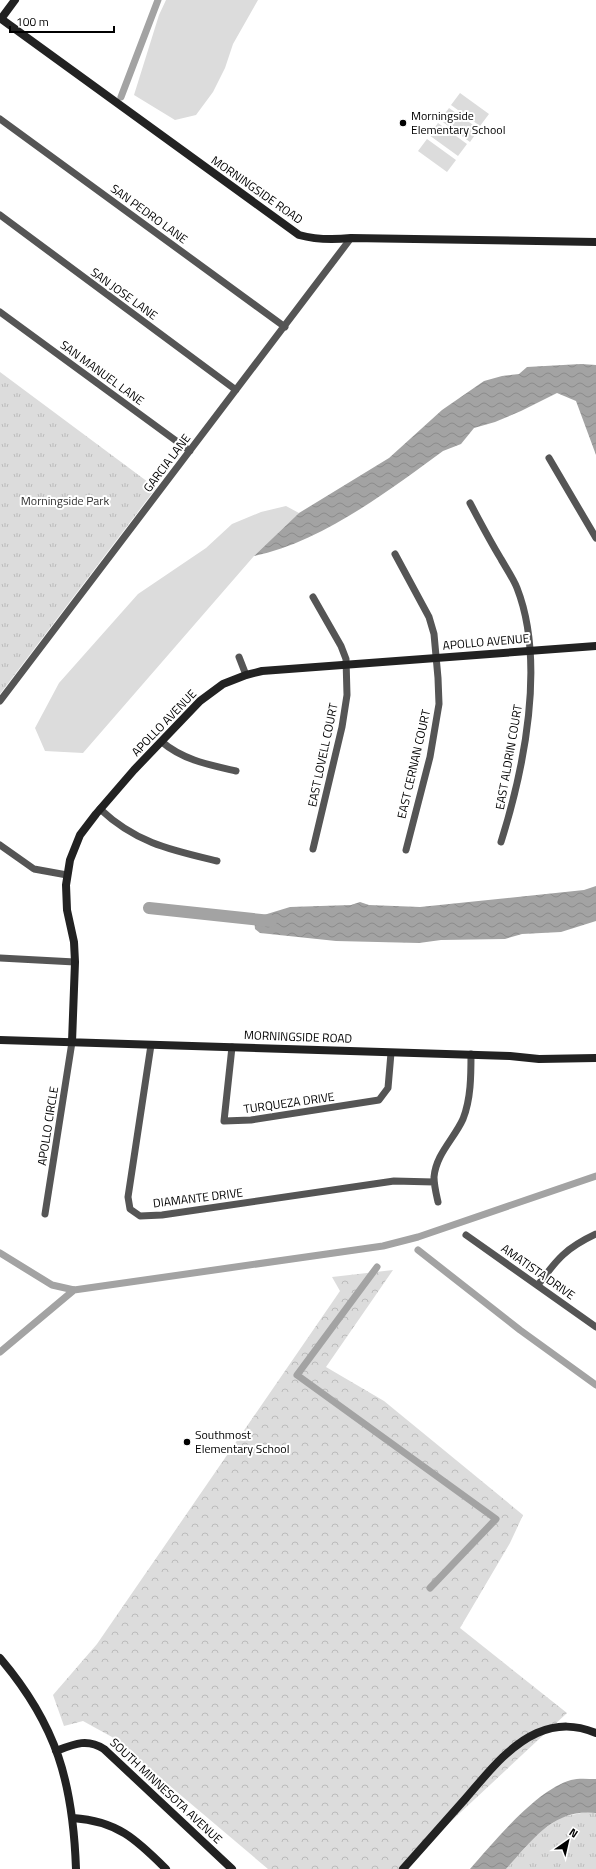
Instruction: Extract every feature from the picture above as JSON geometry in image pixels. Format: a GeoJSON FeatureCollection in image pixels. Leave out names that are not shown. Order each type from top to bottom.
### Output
{"type":"FeatureCollection","features":[{"type":"Feature","properties":{"kind":"street"},"geometry":{"type":"LineString","coordinates":[[0,19],[15,0]]}},
{"type":"Feature","properties":{"kind":"street","name":"MORNINGSIDE ROAD"},"geometry":{"type":"LineString","coordinates":[[0,19],[299,235],[323,239],[351,238],[596,242]]}},
{"type":"Feature","properties":{"kind":"street","name":"SAN PEDRO LANE"},"geometry":{"type":"LineString","coordinates":[[0,118],[285,327]]}},
{"type":"Feature","properties":{"kind":"street","name":"SAN JOSE LANE"},"geometry":{"type":"LineString","coordinates":[[0,216],[236,390]]}},
{"type":"Feature","properties":{"kind":"street","name":"GARCIA LANE"},"geometry":{"type":"LineString","coordinates":[[0,701],[351,238]]}},
{"type":"Feature","properties":{"kind":"street","name":"SAN MANUEL LANE"},"geometry":{"type":"LineString","coordinates":[[0,312],[190,451]]}},
{"type":"Feature","properties":{"kind":"street"},"geometry":{"type":"LineString","coordinates":[[549,458],[596,538]]}},
{"type":"Feature","properties":{"kind":"street","name":"EAST ALDRIN COURT"},"geometry":{"type":"LineString","coordinates":[[470,503],[517,587],[525,615],[529,651],[531,694],[527,734],[512,807],[501,842]]}},
{"type":"Feature","properties":{"kind":"street","name":"EAST CERNAN COURT"},"geometry":{"type":"LineString","coordinates":[[395,554],[429,617],[434,634],[437,658],[439,704],[430,756],[406,850]]}},
{"type":"Feature","properties":{"kind":"street","name":"EAST LOVELL COURT"},"geometry":{"type":"LineString","coordinates":[[313,597],[341,646],[347,665],[347,695],[342,727],[313,849]]}},
{"type":"Feature","properties":{"kind":"street","name":"APOLLO AVENUE"},"geometry":{"type":"LineString","coordinates":[[72,1042],[75,962],[74,942],[66,899],[67,876],[70,860],[80,835],[100,809],[200,701],[223,684],[246,675],[290,668],[596,646]]}},
{"type":"Feature","properties":{"kind":"street"},"geometry":{"type":"LineString","coordinates":[[239,658],[246,675]]}},
{"type":"Feature","properties":{"kind":"street"},"geometry":{"type":"LineString","coordinates":[[162,742],[172,751],[188,758],[236,771]]}},
{"type":"Feature","properties":{"kind":"street"},"geometry":{"type":"LineString","coordinates":[[100,809],[117,824],[141,839],[187,854],[217,861]]}},
{"type":"Feature","properties":{"kind":"street"},"geometry":{"type":"LineString","coordinates":[[0,845],[34,869],[67,876]]}},
{"type":"Feature","properties":{"kind":"street"},"geometry":{"type":"LineString","coordinates":[[0,958],[75,962]]}},
{"type":"Feature","properties":{"kind":"street","name":"MORNINGSIDE ROAD"},"geometry":{"type":"LineString","coordinates":[[0,1040],[391,1053],[471,1054],[540,1059],[596,1058]]}},
{"type":"Feature","properties":{"kind":"street","name":"APOLLO CIRCLE"},"geometry":{"type":"LineString","coordinates":[[45,1214],[72,1042]]}},
{"type":"Feature","properties":{"kind":"street","name":"DIAMANTE DRIVE"},"geometry":{"type":"LineString","coordinates":[[151,1045],[128,1197],[130,1209],[140,1216],[162,1215],[394,1181],[434,1182]]}},
{"type":"Feature","properties":{"kind":"street","name":"TURQUEZA DRIVE"},"geometry":{"type":"LineString","coordinates":[[232,1047],[224,1121],[251,1120],[380,1100],[388,1088],[391,1053]]}},
{"type":"Feature","properties":{"kind":"street"},"geometry":{"type":"LineString","coordinates":[[438,1202],[434,1182],[439,1160],[458,1129],[467,1107],[471,1076],[471,1054]]}},
{"type":"Feature","properties":{"kind":"street"},"geometry":{"type":"LineString","coordinates":[[538,1285],[562,1254],[577,1243],[596,1234]]}},
{"type":"Feature","properties":{"kind":"street","name":"AMATISTA DRIVE"},"geometry":{"type":"LineString","coordinates":[[466,1235],[538,1285],[596,1328]]}},
{"type":"Feature","properties":{"kind":"street"},"geometry":{"type":"LineString","coordinates":[[0,1658],[35,1704],[56,1751],[66,1784],[73,1818],[76,1869]]}},
{"type":"Feature","properties":{"kind":"street"},"geometry":{"type":"LineString","coordinates":[[403,1869],[483,1779],[504,1757],[525,1740],[542,1731],[561,1726],[573,1726],[596,1734]]}},
{"type":"Feature","properties":{"kind":"street","name":"SOUTH MINNESOTA AVENUE"},"geometry":{"type":"LineString","coordinates":[[56,1751],[86,1742],[93,1743],[104,1749],[232,1869]]}},
{"type":"Feature","properties":{"kind":"street"},"geometry":{"type":"LineString","coordinates":[[73,1818],[98,1820],[114,1827],[138,1843],[166,1869]]}},
{"type":"Feature","properties":{"kind":"green space"},"geometry":{"type":"Polygon","coordinates":[[[166,0],[258,0],[233,44],[225,68],[213,92],[196,115],[175,120],[134,95],[159,15],[166,0]]]}},
{"type":"Feature","properties":{"kind":"green space"},"geometry":{"type":"Polygon","coordinates":[[[460,93],[489,114],[480,126],[451,105],[460,93]]]}},
{"type":"Feature","properties":{"kind":"green space"},"geometry":{"type":"Polygon","coordinates":[[[449,108],[479,129],[470,142],[440,120],[449,108]]]}},
{"type":"Feature","properties":{"kind":"green space"},"geometry":{"type":"Polygon","coordinates":[[[438,123],[467,144],[458,156],[429,135],[438,123]]]}},
{"type":"Feature","properties":{"kind":"green space"},"geometry":{"type":"Polygon","coordinates":[[[427,139],[456,160],[447,172],[418,151],[427,139]]]}},
{"type":"Feature","properties":{"kind":"green space","name":"Morningside Park"},"geometry":{"type":"Polygon","coordinates":[[[0,372],[156,488],[0,694],[0,372]]]}},
{"type":"Feature","properties":{"kind":"green space"},"geometry":{"type":"Polygon","coordinates":[[[286,506],[299,513],[254,556],[83,753],[45,751],[35,728],[59,683],[138,594],[206,548],[232,524],[261,512],[286,506]]]}},
{"type":"Feature","properties":{"kind":"green space"},"geometry":{"type":"Polygon","coordinates":[[[393,1270],[326,1367],[384,1401],[523,1515],[510,1543],[460,1628],[567,1713],[400,1869],[268,1869],[112,1737],[83,1721],[64,1726],[53,1695],[97,1644],[340,1291],[332,1277],[393,1270]]]}},
{"type":"Feature","properties":{"kind":"green space"},"geometry":{"type":"Polygon","coordinates":[[[586,1812],[596,1813],[596,1869],[506,1869],[539,1832],[562,1817],[586,1812]]]}},
{"type":"Feature","properties":{"kind":"water"},"geometry":{"type":"Polygon","coordinates":[[[581,364],[596,365],[596,455],[576,401],[557,393],[495,422],[474,428],[461,444],[443,451],[377,498],[329,527],[304,540],[254,556],[299,513],[389,458],[442,410],[484,381],[502,376],[519,374],[527,367],[581,364]]]}},
{"type":"Feature","properties":{"kind":"water"},"geometry":{"type":"Polygon","coordinates":[[[596,886],[596,921],[561,932],[522,934],[505,939],[441,940],[419,943],[336,941],[260,933],[255,929],[254,918],[290,907],[351,905],[360,902],[369,905],[420,907],[584,890],[596,886]]]}},
{"type":"Feature","properties":{"kind":"water"},"geometry":{"type":"Polygon","coordinates":[[[596,1779],[596,1813],[581,1813],[567,1816],[555,1821],[535,1838],[506,1869],[470,1869],[516,1818],[544,1794],[571,1780],[596,1779]]]}},
{"type":"Feature","properties":{"kind":"waterway"},"geometry":{"type":"LineString","coordinates":[[121,97],[158,0]]}},
{"type":"Feature","properties":{"kind":"waterway"},"geometry":{"type":"LineString","coordinates":[[149,908],[271,921]]}},
{"type":"Feature","properties":{"kind":"waterway"},"geometry":{"type":"LineString","coordinates":[[0,1253],[52,1285],[74,1290],[383,1246],[418,1237],[596,1176]]}},
{"type":"Feature","properties":{"kind":"waterway"},"geometry":{"type":"LineString","coordinates":[[418,1250],[520,1330],[596,1385]]}},
{"type":"Feature","properties":{"kind":"waterway"},"geometry":{"type":"LineString","coordinates":[[377,1267],[297,1375],[496,1519],[430,1588]]}},
{"type":"Feature","properties":{"kind":"waterway"},"geometry":{"type":"LineString","coordinates":[[0,1352],[74,1290]]}},
{"type":"Feature","properties":{"kind":"place","name":"Morningside Elementary School"},"geometry":{"type":"Point","coordinates":[403,123]}},
{"type":"Feature","properties":{"kind":"place","name":"Southmost Elementary School"},"geometry":{"type":"Point","coordinates":[187,1442]}}]}
